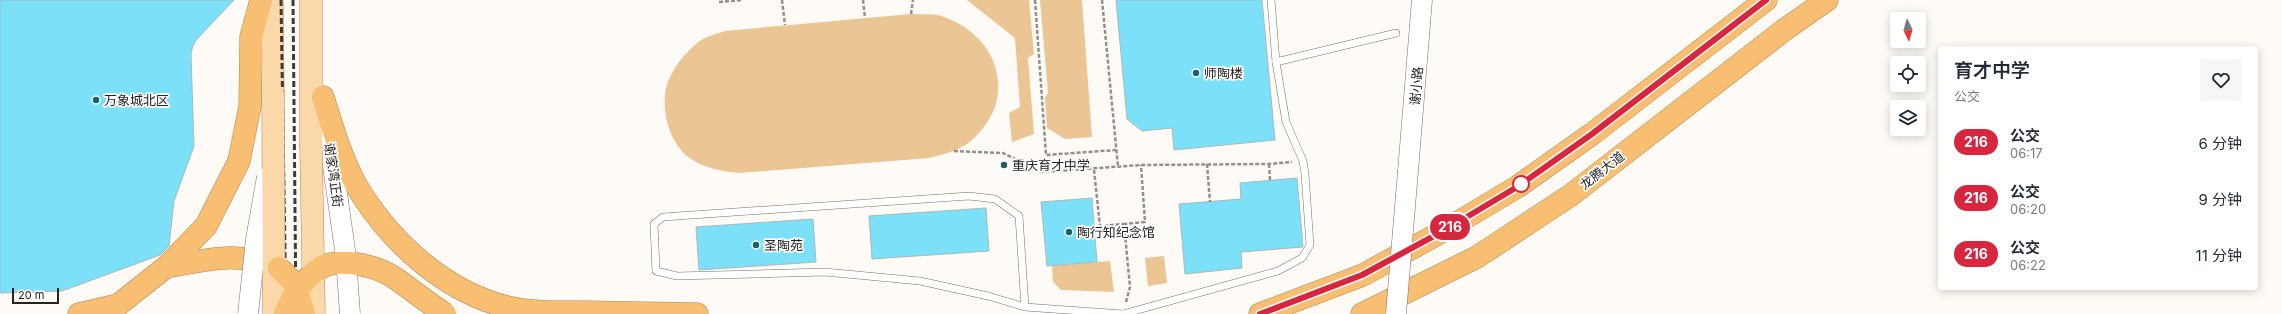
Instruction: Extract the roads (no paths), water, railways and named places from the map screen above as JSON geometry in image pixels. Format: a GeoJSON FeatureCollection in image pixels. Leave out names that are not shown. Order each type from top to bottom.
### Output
{"type":"FeatureCollection","features":[{"type":"Feature","properties":{"kind":"highway"},"geometry":{"type":"LineString","coordinates":[[79,314],[118,305],[166,267],[206,226],[239,161],[250,106],[251,37],[260,0]]}},
{"type":"Feature","properties":{"kind":"highway"},"geometry":{"type":"LineString","coordinates":[[1260,314],[1362,275],[1445,230],[1517,187],[1592,134],[1766,0]]}},
{"type":"Feature","properties":{"kind":"highway","name":"龙腾大道"},"geometry":{"type":"LineString","coordinates":[[1362,314],[1477,257],[1564,199],[1784,30],[1827,0]]}},
{"type":"Feature","properties":{"kind":"highway"},"geometry":{"type":"LineString","coordinates":[[1784,30],[1845,0]]}},
{"type":"Feature","properties":{"kind":"highway"},"geometry":{"type":"LineString","coordinates":[[323,97],[340,149],[362,194],[398,241],[428,268],[456,287],[476,297],[508,307],[536,312],[697,314]]}},
{"type":"Feature","properties":{"kind":"highway"},"geometry":{"type":"LineString","coordinates":[[166,267],[218,257],[253,258],[279,268],[295,284],[304,314]]}},
{"type":"Feature","properties":{"kind":"highway"},"geometry":{"type":"LineString","coordinates":[[285,314],[293,295],[318,269],[338,263],[367,264],[394,278],[445,314]]}},
{"type":"Feature","properties":{"kind":"main road"},"geometry":{"type":"LineString","coordinates":[[272,0],[274,314]]}},
{"type":"Feature","properties":{"kind":"main road","name":"谢家湾正街"},"geometry":{"type":"LineString","coordinates":[[310,0],[314,314]]}},
{"type":"Feature","properties":{"kind":"street","name":"谢小路"},"geometry":{"type":"LineString","coordinates":[[1396,314],[1422,0]]}},
{"type":"Feature","properties":{"kind":"street","name":"谢家湾正街"},"geometry":{"type":"LineString","coordinates":[[311,37],[323,97],[346,257],[350,314]]}},
{"type":"Feature","properties":{"kind":"street"},"geometry":{"type":"LineString","coordinates":[[248,314],[256,239],[273,147]]}},
{"type":"Feature","properties":{"kind":"lane"},"geometry":{"type":"LineString","coordinates":[[1025,307],[1019,216],[995,199],[969,196],[663,217],[654,224],[656,271],[677,276],[825,272],[920,281],[988,296],[1025,307],[1123,314],[1278,271],[1302,258],[1310,245],[1303,161],[1286,122],[1276,62],[1271,0]]}},
{"type":"Feature","properties":{"kind":"lane"},"geometry":{"type":"LineString","coordinates":[[1276,62],[1396,33]]}},
{"type":"Feature","properties":{"kind":"railway"},"geometry":{"type":"LineString","coordinates":[[281,0],[286,314]]}},
{"type":"Feature","properties":{"kind":"railway"},"geometry":{"type":"LineString","coordinates":[[293,0],[296,314]]}},
{"type":"Feature","properties":{"kind":"place","name":"师陶楼"},"geometry":{"type":"Point","coordinates":[1196,73]}},
{"type":"Feature","properties":{"kind":"place","name":"万象城北区"},"geometry":{"type":"Point","coordinates":[96,100]}},
{"type":"Feature","properties":{"kind":"place","name":"重庆育才中学"},"geometry":{"type":"Point","coordinates":[1004,165]}},
{"type":"Feature","properties":{"kind":"place","name":"陶行知纪念馆"},"geometry":{"type":"Point","coordinates":[1069,232]}},
{"type":"Feature","properties":{"kind":"place","name":"圣陶苑"},"geometry":{"type":"Point","coordinates":[756,245]}}]}
